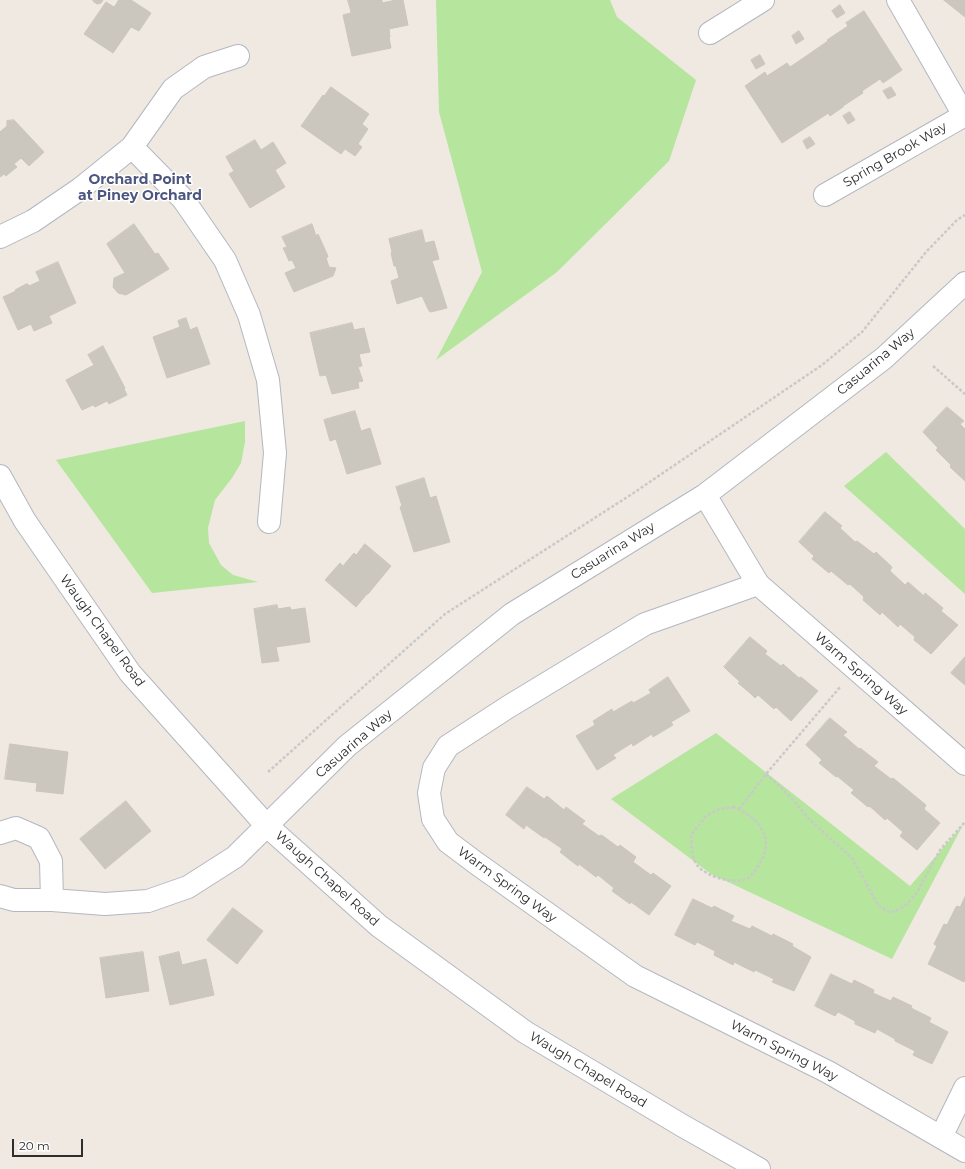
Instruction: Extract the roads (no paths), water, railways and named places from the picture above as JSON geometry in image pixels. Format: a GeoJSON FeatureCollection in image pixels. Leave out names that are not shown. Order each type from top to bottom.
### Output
{"type":"FeatureCollection","features":[{"type":"Feature","properties":{"kind":"street"},"geometry":{"type":"LineString","coordinates":[[710,33],[762,0]]}},
{"type":"Feature","properties":{"kind":"street"},"geometry":{"type":"LineString","coordinates":[[898,0],[965,116]]}},
{"type":"Feature","properties":{"kind":"street"},"geometry":{"type":"LineString","coordinates":[[0,237],[33,221],[80,189],[132,147],[173,89],[204,67],[238,56]]}},
{"type":"Feature","properties":{"kind":"street","name":"Spring Brook Way"},"geometry":{"type":"LineString","coordinates":[[825,194],[965,116]]}},
{"type":"Feature","properties":{"kind":"street"},"geometry":{"type":"LineString","coordinates":[[132,147],[183,199],[225,260],[250,315],[268,380],[275,453],[269,522]]}},
{"type":"Feature","properties":{"kind":"street","name":"Casuarina Way"},"geometry":{"type":"LineString","coordinates":[[0,896],[14,900],[52,900],[105,904],[148,902],[188,887],[226,863],[235,856],[347,746],[512,614],[705,495],[884,358],[965,282]]}},
{"type":"Feature","properties":{"kind":"street","name":"Waugh Chapel Road"},"geometry":{"type":"LineString","coordinates":[[0,476],[25,522],[130,673],[266,825],[379,926],[525,1032],[683,1126],[759,1169]]}},
{"type":"Feature","properties":{"kind":"street","name":"Warm Spring Way"},"geometry":{"type":"LineString","coordinates":[[705,495],[758,584],[965,764]]}},
{"type":"Feature","properties":{"kind":"street","name":"Warm Spring Way"},"geometry":{"type":"LineString","coordinates":[[758,584],[646,624],[508,707],[448,746],[434,768],[429,793],[433,819],[448,842],[482,868],[635,976],[828,1072],[965,1151]]}},
{"type":"Feature","properties":{"kind":"street"},"geometry":{"type":"LineString","coordinates":[[0,833],[16,828],[39,838],[51,861],[52,900]]}},
{"type":"Feature","properties":{"kind":"street"},"geometry":{"type":"LineString","coordinates":[[941,1137],[965,1088]]}},
{"type":"Feature","properties":{"kind":"district","name":"Orchard Point at Piney Orchard"},"geometry":{"type":"Point","coordinates":[140,188]}}]}
